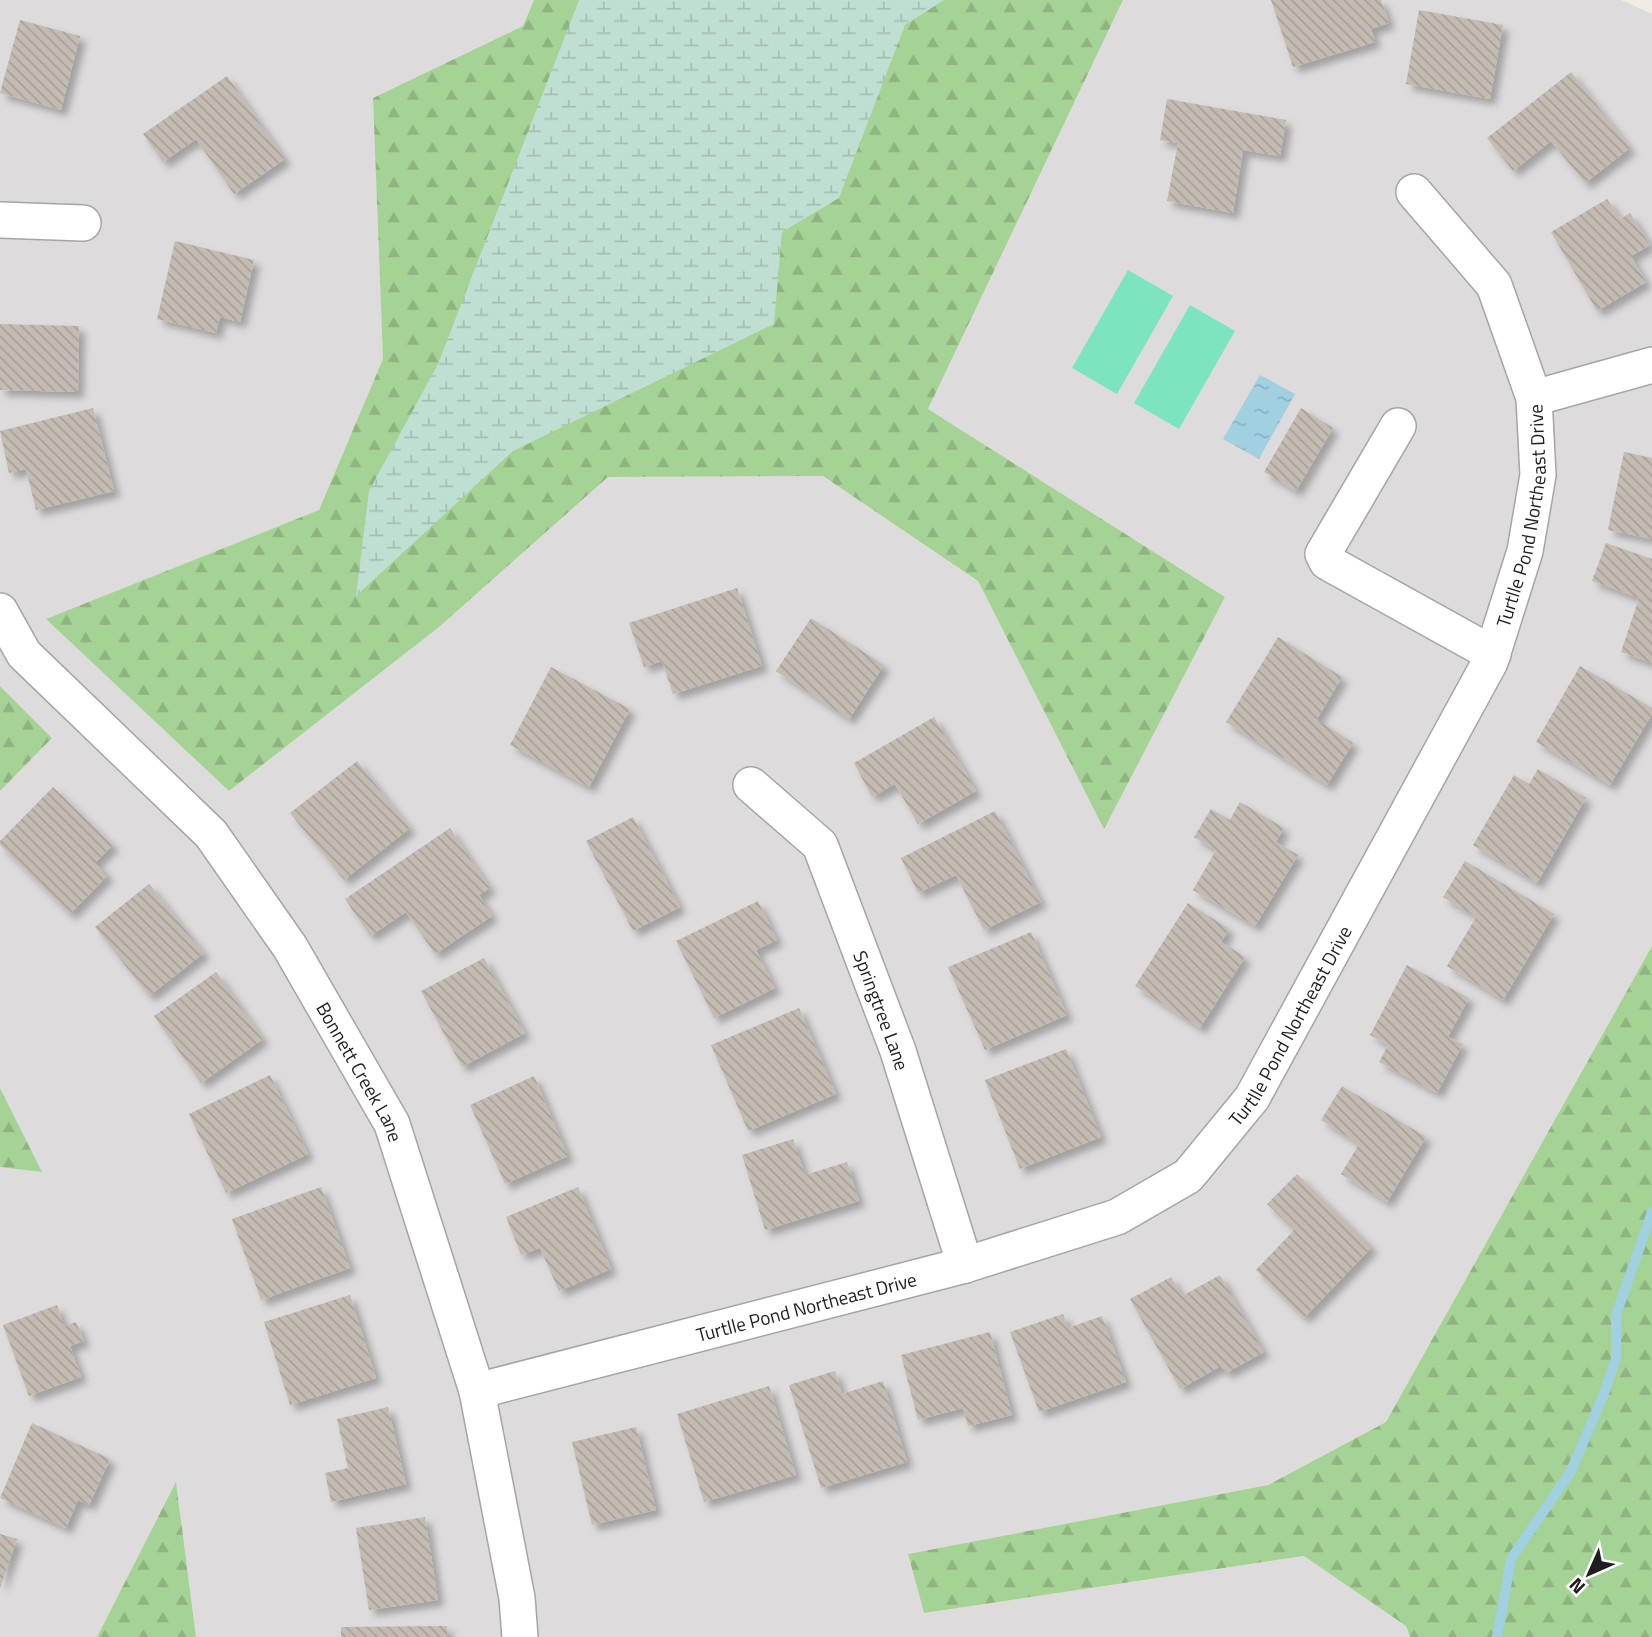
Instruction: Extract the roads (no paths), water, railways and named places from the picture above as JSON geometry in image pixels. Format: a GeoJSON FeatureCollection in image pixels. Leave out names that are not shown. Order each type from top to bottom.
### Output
{"type":"FeatureCollection","features":[{"type":"Feature","properties":{"kind":"street","name":"Turtlle Pond Northeast Drive"},"geometry":{"type":"LineString","coordinates":[[477,1391],[965,1265],[1117,1217],[1188,1176],[1252,1098],[1493,653],[1525,551],[1538,475],[1534,398],[1494,285],[1414,192]]}},
{"type":"Feature","properties":{"kind":"street"},"geometry":{"type":"LineString","coordinates":[[0,220],[83,223]]}},
{"type":"Feature","properties":{"kind":"street"},"geometry":{"type":"LineString","coordinates":[[1534,398],[1652,365]]}},
{"type":"Feature","properties":{"kind":"street"},"geometry":{"type":"LineString","coordinates":[[1398,426],[1323,554],[1327,562],[1493,653]]}},
{"type":"Feature","properties":{"kind":"street","name":"Bonnett Creek Lane"},"geometry":{"type":"LineString","coordinates":[[0,611],[24,654],[211,834],[290,947],[392,1124],[477,1391],[517,1598],[520,1637]]}},
{"type":"Feature","properties":{"kind":"street","name":"Springtree Lane"},"geometry":{"type":"LineString","coordinates":[[751,785],[820,845],[898,1051],[965,1265]]}},
{"type":"Feature","properties":{"kind":"water"},"geometry":{"type":"Polygon","coordinates":[[[1260,375],[1295,394],[1259,459],[1223,439],[1260,375]]]}},
{"type":"Feature","properties":{"kind":"waterway"},"geometry":{"type":"LineString","coordinates":[[1497,1637],[1511,1559],[1571,1471],[1603,1396],[1616,1359],[1616,1315],[1652,1212]]}}]}
